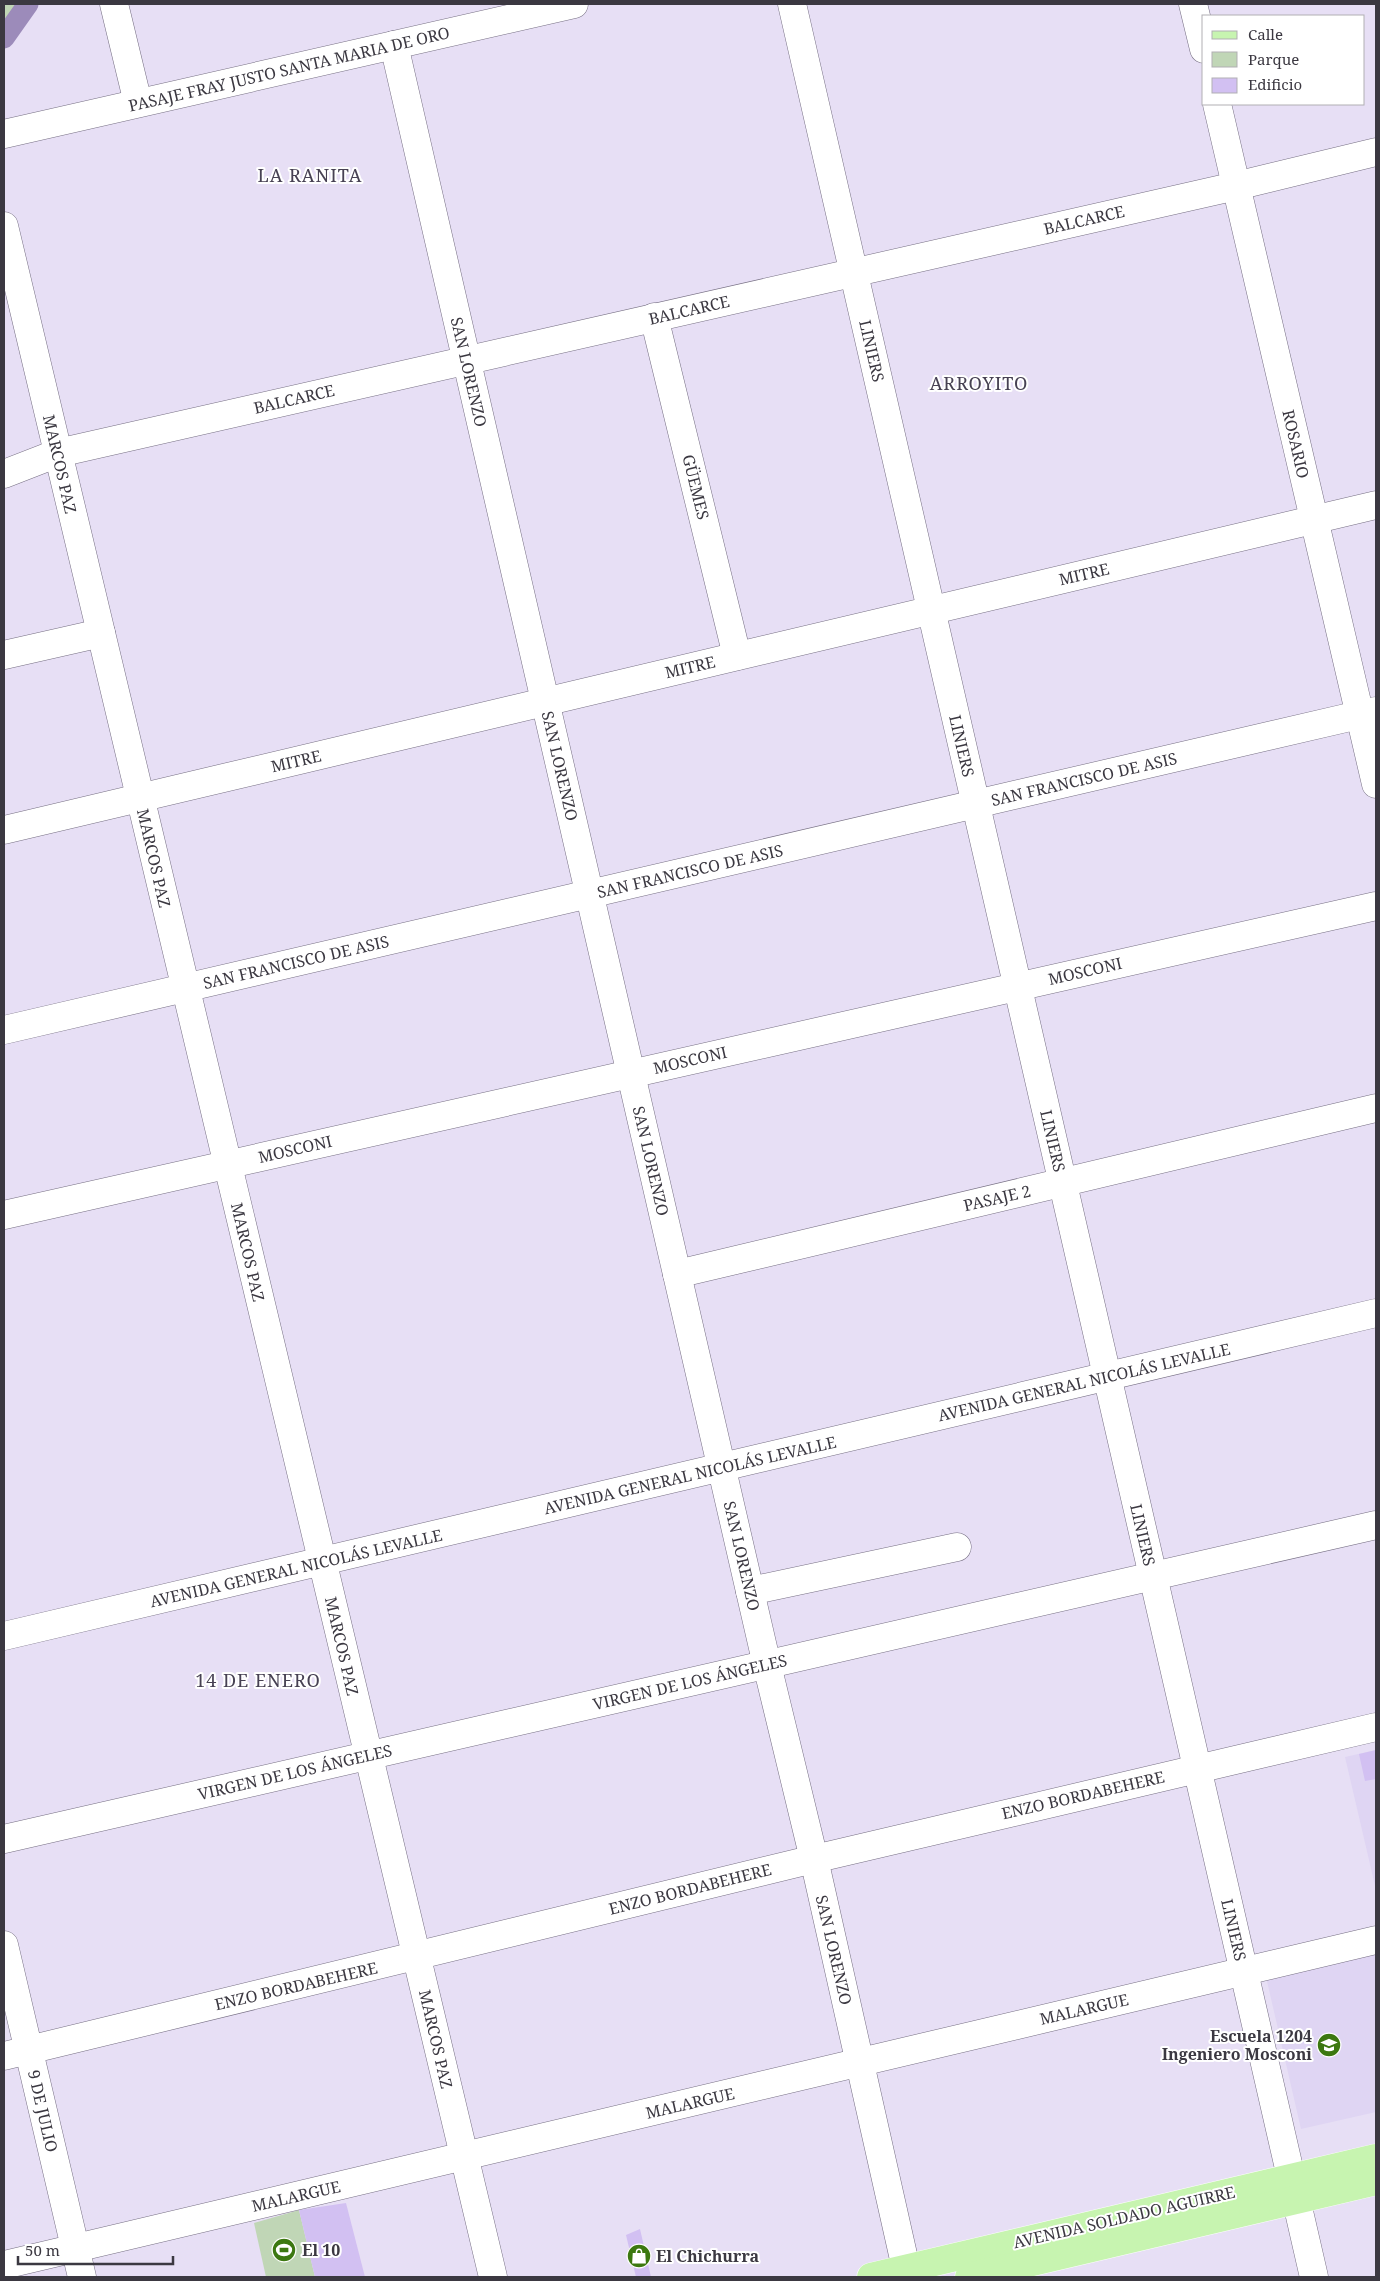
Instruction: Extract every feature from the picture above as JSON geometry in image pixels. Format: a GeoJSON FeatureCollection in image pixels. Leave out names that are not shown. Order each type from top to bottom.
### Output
{"type":"FeatureCollection","features":[{"type":"Feature","properties":{"kind":"main road","name":"AVENIDA SOLDADO AGUIRRE"},"geometry":{"type":"LineString","coordinates":[[969,2277],[1294,2189],[1376,2158]]}},
{"type":"Feature","properties":{"kind":"main road","name":"AVENIDA SOLDADO AGUIRRE"},"geometry":{"type":"LineString","coordinates":[[871,2277],[907,2273],[1294,2189],[1376,2181]]}},
{"type":"Feature","properties":{"kind":"street"},"geometry":{"type":"LineString","coordinates":[[114,4],[138,103]]}},
{"type":"Feature","properties":{"kind":"street","name":"PASAJE FRAY JUSTO SANTA MARIA DE ORO"},"geometry":{"type":"LineString","coordinates":[[4,134],[574,4]]}},
{"type":"Feature","properties":{"kind":"street","name":"LINIERS"},"geometry":{"type":"LineString","coordinates":[[792,4],[1314,2277]]}},
{"type":"Feature","properties":{"kind":"street"},"geometry":{"type":"LineString","coordinates":[[1193,4],[1202,41]]}},
{"type":"Feature","properties":{"kind":"street","name":"SAN LORENZO"},"geometry":{"type":"LineString","coordinates":[[394,45],[767,1665],[814,1859],[907,2273]]}},
{"type":"Feature","properties":{"kind":"street","name":"ROSARIO"},"geometry":{"type":"LineString","coordinates":[[1216,105],[1314,520],[1368,713],[1376,784]]}},
{"type":"Feature","properties":{"kind":"street","name":"BALCARCE"},"geometry":{"type":"LineString","coordinates":[[4,474],[58,453],[1236,186],[1376,152]]}},
{"type":"Feature","properties":{"kind":"street","name":"MARCOS PAZ"},"geometry":{"type":"LineString","coordinates":[[4,226],[493,2277]]}},
{"type":"Feature","properties":{"kind":"street","name":"GÜEMES"},"geometry":{"type":"LineString","coordinates":[[654,317],[737,656]]}},
{"type":"Feature","properties":{"kind":"street","name":"MITRE"},"geometry":{"type":"LineString","coordinates":[[4,830],[1376,505]]}},
{"type":"Feature","properties":{"kind":"street"},"geometry":{"type":"LineString","coordinates":[[4,655],[101,634]]}},
{"type":"Feature","properties":{"kind":"street","name":"SAN FRANCISCO DE ASIS"},"geometry":{"type":"LineString","coordinates":[[4,1030],[1368,713]]}},
{"type":"Feature","properties":{"kind":"street","name":"MOSCONI"},"geometry":{"type":"LineString","coordinates":[[4,1215],[1376,906]]}},
{"type":"Feature","properties":{"kind":"street","name":"PASAJE 2"},"geometry":{"type":"LineString","coordinates":[[677,1274],[1376,1108]]}},
{"type":"Feature","properties":{"kind":"street","name":"AVENIDA GENERAL NICOLÁS LEVALLE"},"geometry":{"type":"LineString","coordinates":[[4,1636],[1376,1313]]}},
{"type":"Feature","properties":{"kind":"street","name":"VIRGEN DE LOS ÁNGELES"},"geometry":{"type":"LineString","coordinates":[[4,1839],[1376,1525]]}},
{"type":"Feature","properties":{"kind":"street"},"geometry":{"type":"LineString","coordinates":[[750,1591],[957,1547]]}},
{"type":"Feature","properties":{"kind":"street","name":"ENZO BORDABEHERE"},"geometry":{"type":"LineString","coordinates":[[16,2053],[814,1859],[1376,1727]]}},
{"type":"Feature","properties":{"kind":"street","name":"MALARGUE"},"geometry":{"type":"LineString","coordinates":[[4,2265],[1376,1940]]}},
{"type":"Feature","properties":{"kind":"street","name":"9 DE JULIO"},"geometry":{"type":"LineString","coordinates":[[4,1945],[16,2053],[82,2277]]}},
{"type":"Feature","properties":{"kind":"shaded area"},"geometry":{"type":"Polygon","coordinates":[[[1376,1750],[1376,1890],[1345,1757],[1376,1750]]]}},
{"type":"Feature","properties":{"kind":"shaded area","name":"Escuela 1204 Ingeniero Mosconi"},"geometry":{"type":"Polygon","coordinates":[[[1376,1949],[1376,2112],[1301,2129],[1266,1977],[1376,1949]]]}},
{"type":"Feature","properties":{"kind":"green space"},"geometry":{"type":"Polygon","coordinates":[[[4,4],[33,4],[4,41],[4,4]]]}},
{"type":"Feature","properties":{"kind":"green space","name":"El 10"},"geometry":{"type":"Polygon","coordinates":[[[299,2210],[315,2277],[266,2277],[254,2223],[299,2210]]]}},
{"type":"Feature","properties":{"kind":"building"},"geometry":{"type":"Polygon","coordinates":[[[1376,1750],[1376,1779],[1365,1781],[1359,1754],[1376,1750]]]}},
{"type":"Feature","properties":{"kind":"building"},"geometry":{"type":"Polygon","coordinates":[[[346,2203],[365,2277],[315,2277],[299,2210],[346,2203]]]}},
{"type":"Feature","properties":{"kind":"building","name":"El Chichurra"},"geometry":{"type":"Polygon","coordinates":[[[640,2229],[651,2277],[636,2277],[626,2235],[640,2229]]]}},
{"type":"Feature","properties":{"kind":"waterway"},"geometry":{"type":"LineString","coordinates":[[4,38],[28,4]]}},
{"type":"Feature","properties":{"kind":"place","name":"Escuela 1204 Ingeniero Mosconi"},"geometry":{"type":"Point","coordinates":[1329,2045]}},
{"type":"Feature","properties":{"kind":"place","name":"El 10"},"geometry":{"type":"Point","coordinates":[284,2250]}},
{"type":"Feature","properties":{"kind":"place","name":"El Chichurra"},"geometry":{"type":"Point","coordinates":[639,2256]}},
{"type":"Feature","properties":{"kind":"district","name":"LA RANITA"},"geometry":{"type":"Point","coordinates":[310,175]}},
{"type":"Feature","properties":{"kind":"district","name":"ARROYITO"},"geometry":{"type":"Point","coordinates":[979,383]}},
{"type":"Feature","properties":{"kind":"district","name":"14 DE ENERO"},"geometry":{"type":"Point","coordinates":[258,1680]}}]}
